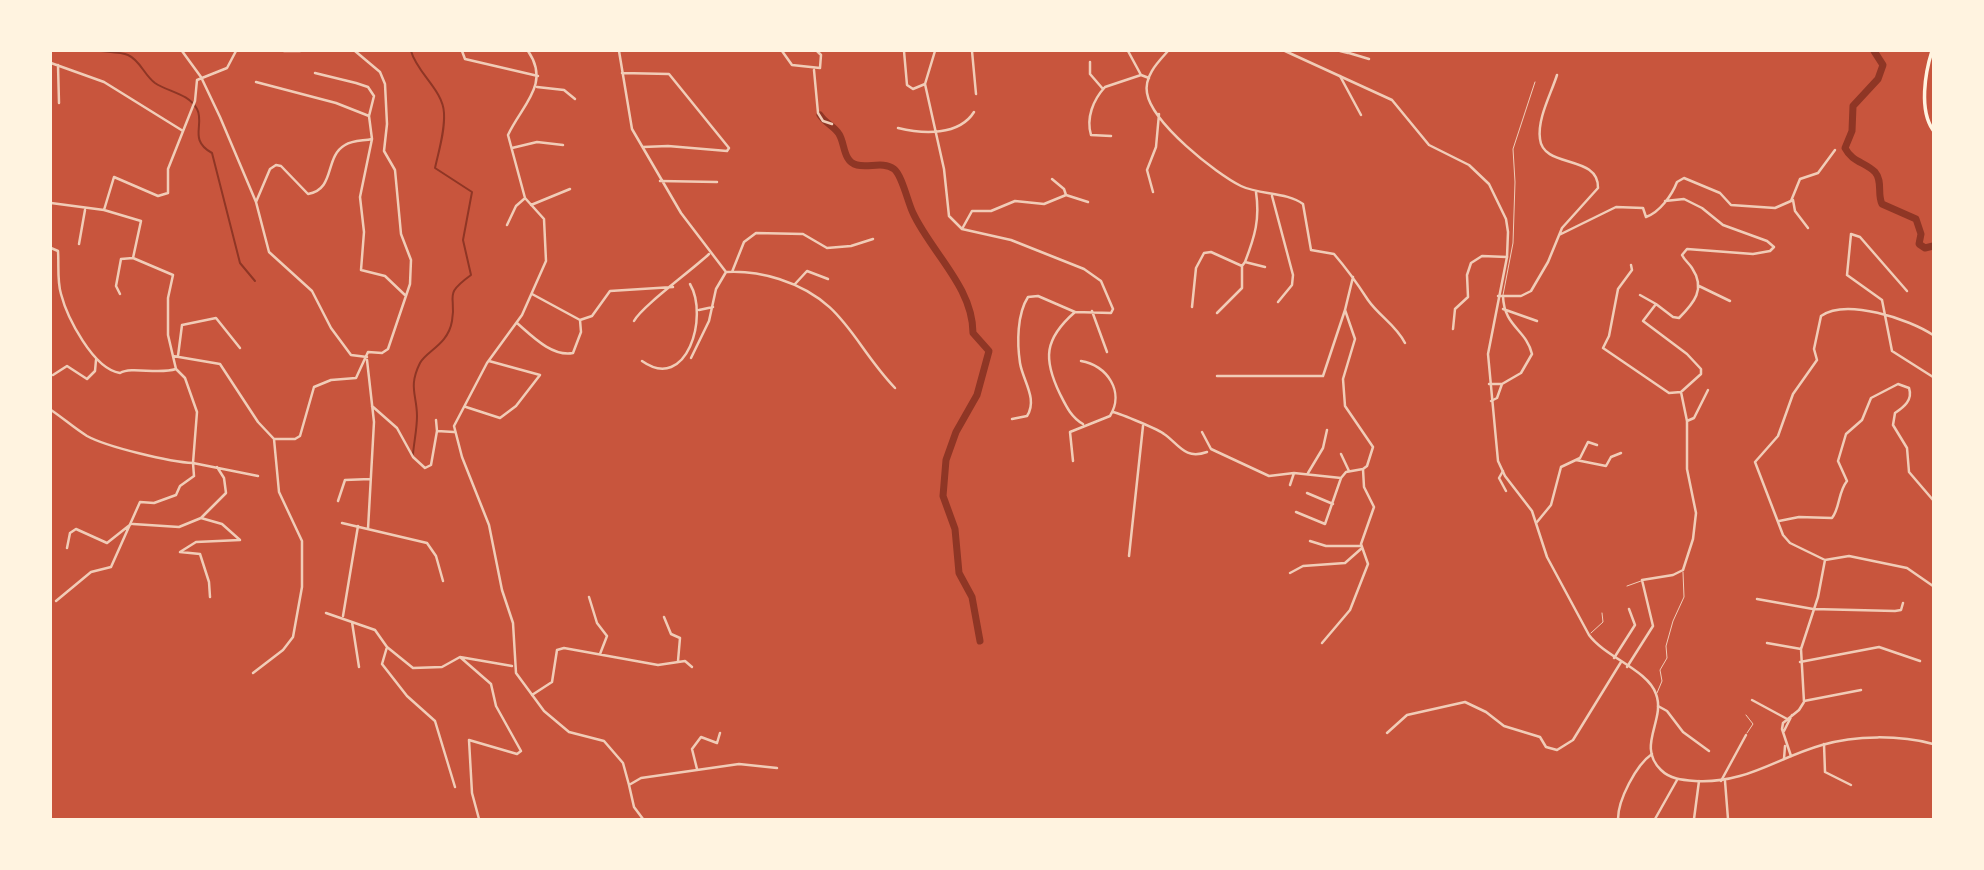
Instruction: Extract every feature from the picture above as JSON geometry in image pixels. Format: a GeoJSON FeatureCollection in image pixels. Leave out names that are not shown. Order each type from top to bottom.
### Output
{"type":"FeatureCollection","features":[{"type":"Feature","properties":{"kind":"main road"},"geometry":{"type":"LineString","coordinates":[[1933,51],[1925,104],[1927,120],[1933,131]]}},
{"type":"Feature","properties":{"kind":"street"},"geometry":{"type":"LineString","coordinates":[[182,51],[201,77],[256,202],[269,252],[312,291],[331,328],[351,355],[367,357]]}},
{"type":"Feature","properties":{"kind":"street"},"geometry":{"type":"LineString","coordinates":[[104,209],[114,177],[158,196],[168,192],[168,169],[194,100],[197,82],[201,77],[227,68],[236,51]]}},
{"type":"Feature","properties":{"kind":"street"},"geometry":{"type":"LineString","coordinates":[[284,51],[299,51]]}},
{"type":"Feature","properties":{"kind":"street"},"geometry":{"type":"LineString","coordinates":[[274,439],[298,438],[314,387],[331,380],[356,378],[370,351],[382,353],[388,349],[412,276],[411,260],[401,234],[395,170],[384,151],[387,124],[385,84],[371,63],[355,51]]}},
{"type":"Feature","properties":{"kind":"street"},"geometry":{"type":"LineString","coordinates":[[462,51],[465,59],[488,67],[538,76]]}},
{"type":"Feature","properties":{"kind":"street"},"geometry":{"type":"LineString","coordinates":[[528,51],[535,60],[537,87],[508,135],[525,198],[544,219],[547,228],[546,261],[532,294],[516,323],[489,361],[454,426],[454,432],[489,524],[502,590],[513,623],[513,667],[531,695],[569,732],[604,741],[622,762],[634,807],[643,819]]}},
{"type":"Feature","properties":{"kind":"street"},"geometry":{"type":"LineString","coordinates":[[619,51],[629,121],[660,181],[709,254],[726,272],[767,275],[814,293],[850,327],[877,371],[895,387]]}},
{"type":"Feature","properties":{"kind":"street"},"geometry":{"type":"LineString","coordinates":[[782,51],[792,65],[814,70],[820,68],[821,62],[817,51]]}},
{"type":"Feature","properties":{"kind":"street"},"geometry":{"type":"LineString","coordinates":[[904,51],[907,85],[913,89],[925,83]]}},
{"type":"Feature","properties":{"kind":"street"},"geometry":{"type":"LineString","coordinates":[[935,51],[925,83],[937,131],[947,211],[962,229],[1011,240],[1093,274],[1107,291],[1112,309],[1108,314],[1074,312],[1038,296],[1028,297],[1020,317],[1020,359],[1031,406],[1027,416],[1013,419]]}},
{"type":"Feature","properties":{"kind":"street"},"geometry":{"type":"LineString","coordinates":[[972,51],[976,94]]}},
{"type":"Feature","properties":{"kind":"street"},"geometry":{"type":"LineString","coordinates":[[1128,51],[1141,75]]}},
{"type":"Feature","properties":{"kind":"street"},"geometry":{"type":"LineString","coordinates":[[1168,51],[1149,78],[1146,90],[1175,135],[1213,169],[1256,192],[1303,204],[1311,250],[1331,251],[1354,276],[1368,300],[1397,329],[1405,343]]}},
{"type":"Feature","properties":{"kind":"street"},"geometry":{"type":"LineString","coordinates":[[1286,51],[1392,100],[1429,145],[1469,165],[1482,175],[1506,219],[1507,257],[1489,343],[1489,384],[1496,445],[1503,471],[1536,523],[1547,555],[1589,635],[1614,658],[1646,680],[1656,694],[1658,706],[1651,734],[1652,754],[1660,769],[1677,780],[1723,781],[1824,744],[1895,739],[1933,744]]}},
{"type":"Feature","properties":{"kind":"street"},"geometry":{"type":"LineString","coordinates":[[1340,51],[1369,59]]}},
{"type":"Feature","properties":{"kind":"street"},"geometry":{"type":"LineString","coordinates":[[1090,62],[1090,74],[1103,89]]}},
{"type":"Feature","properties":{"kind":"street"},"geometry":{"type":"LineString","coordinates":[[51,63],[104,82],[183,131]]}},
{"type":"Feature","properties":{"kind":"street"},"geometry":{"type":"LineString","coordinates":[[58,65],[59,103]]}},
{"type":"Feature","properties":{"kind":"street"},"geometry":{"type":"LineString","coordinates":[[814,70],[818,113],[823,121],[832,124]]}},
{"type":"Feature","properties":{"kind":"street"},"geometry":{"type":"LineString","coordinates":[[315,72],[368,87],[374,96],[374,105],[369,116],[372,139],[360,197],[364,232],[361,270],[385,276],[406,296]]}},
{"type":"Feature","properties":{"kind":"street"},"geometry":{"type":"LineString","coordinates":[[622,73],[669,74],[729,148],[727,151],[667,146],[643,147]]}},
{"type":"Feature","properties":{"kind":"street"},"geometry":{"type":"LineString","coordinates":[[1111,136],[1091,135],[1088,125],[1089,117],[1103,89],[1141,75],[1149,78]]}},
{"type":"Feature","properties":{"kind":"street"},"geometry":{"type":"LineString","coordinates":[[1500,296],[1521,296],[1531,291],[1559,235],[1596,192],[1598,182],[1587,169],[1551,156],[1541,145],[1541,126],[1557,75]]}},
{"type":"Feature","properties":{"kind":"street"},"geometry":{"type":"LineString","coordinates":[[1340,76],[1361,115]]}},
{"type":"Feature","properties":{"kind":"street"},"geometry":{"type":"LineString","coordinates":[[256,82],[336,103],[369,116]]}},
{"type":"Feature","properties":{"kind":"street"},"geometry":{"type":"LineString","coordinates":[[537,87],[564,89],[575,99]]}},
{"type":"Feature","properties":{"kind":"street"},"geometry":{"type":"LineString","coordinates":[[898,128],[937,131],[961,127],[974,112]]}},
{"type":"Feature","properties":{"kind":"street"},"geometry":{"type":"LineString","coordinates":[[1153,192],[1147,170],[1156,147],[1159,114]]}},
{"type":"Feature","properties":{"kind":"street"},"geometry":{"type":"LineString","coordinates":[[256,202],[270,169],[276,165],[281,166],[308,194],[316,193],[324,187],[337,151],[351,142],[372,139]]}},
{"type":"Feature","properties":{"kind":"street"},"geometry":{"type":"LineString","coordinates":[[512,148],[537,142],[563,145]]}},
{"type":"Feature","properties":{"kind":"street"},"geometry":{"type":"LineString","coordinates":[[1808,228],[1795,211],[1793,200],[1800,179],[1818,173],[1835,150]]}},
{"type":"Feature","properties":{"kind":"street"},"geometry":{"type":"LineString","coordinates":[[1559,235],[1616,206],[1643,208],[1646,217],[1673,193],[1676,182],[1684,178],[1720,193],[1731,205],[1775,208],[1793,200]]}},
{"type":"Feature","properties":{"kind":"street"},"geometry":{"type":"LineString","coordinates":[[1052,179],[1064,189],[1066,195]]}},
{"type":"Feature","properties":{"kind":"street"},"geometry":{"type":"LineString","coordinates":[[660,181],[717,182]]}},
{"type":"Feature","properties":{"kind":"street"},"geometry":{"type":"LineString","coordinates":[[530,205],[570,189]]}},
{"type":"Feature","properties":{"kind":"street"},"geometry":{"type":"LineString","coordinates":[[1217,313],[1242,288],[1242,267],[1257,233],[1259,215],[1256,192]]}},
{"type":"Feature","properties":{"kind":"street"},"geometry":{"type":"LineString","coordinates":[[962,229],[972,211],[991,211],[1015,201],[1044,204],[1066,195],[1088,202]]}},
{"type":"Feature","properties":{"kind":"street"},"geometry":{"type":"LineString","coordinates":[[1272,195],[1293,275],[1292,285],[1278,302]]}},
{"type":"Feature","properties":{"kind":"street"},"geometry":{"type":"LineString","coordinates":[[507,225],[516,206],[525,198]]}},
{"type":"Feature","properties":{"kind":"street"},"geometry":{"type":"LineString","coordinates":[[1640,295],[1673,317],[1679,317],[1697,298],[1699,286],[1692,268],[1684,259],[1683,252],[1687,249],[1753,254],[1770,251],[1774,247],[1767,240],[1731,227],[1684,199],[1665,201]]}},
{"type":"Feature","properties":{"kind":"street"},"geometry":{"type":"LineString","coordinates":[[51,203],[85,209],[104,209],[141,221],[133,258]]}},
{"type":"Feature","properties":{"kind":"street"},"geometry":{"type":"LineString","coordinates":[[79,244],[85,209]]}},
{"type":"Feature","properties":{"kind":"street"},"geometry":{"type":"LineString","coordinates":[[732,272],[744,242],[756,233],[803,234],[827,248],[851,246],[873,239]]}},
{"type":"Feature","properties":{"kind":"street"},"geometry":{"type":"LineString","coordinates":[[1907,291],[1860,237],[1852,234],[1847,275],[1850,280],[1877,294],[1884,305],[1892,351],[1933,377]]}},
{"type":"Feature","properties":{"kind":"street"},"geometry":{"type":"LineString","coordinates":[[51,247],[58,251],[60,292],[69,322],[79,330],[96,360],[120,373],[127,369],[162,374],[176,369]]}},
{"type":"Feature","properties":{"kind":"street"},"geometry":{"type":"LineString","coordinates":[[1192,307],[1196,268],[1205,253],[1211,252],[1242,267]]}},
{"type":"Feature","properties":{"kind":"street"},"geometry":{"type":"LineString","coordinates":[[634,321],[640,309],[673,288],[709,254]]}},
{"type":"Feature","properties":{"kind":"street"},"geometry":{"type":"LineString","coordinates":[[1453,329],[1455,309],[1468,297],[1467,275],[1471,263],[1482,256],[1507,257]]}},
{"type":"Feature","properties":{"kind":"street"},"geometry":{"type":"LineString","coordinates":[[56,601],[91,572],[111,567],[133,523],[140,502],[154,503],[177,495],[180,486],[194,476],[197,412],[185,378],[176,369],[168,335],[169,291],[173,275],[133,258],[121,259],[116,286],[120,294]]}},
{"type":"Feature","properties":{"kind":"street"},"geometry":{"type":"LineString","coordinates":[[1245,262],[1265,267]]}},
{"type":"Feature","properties":{"kind":"street"},"geometry":{"type":"LineString","coordinates":[[1631,265],[1632,270],[1618,289],[1609,336],[1603,348],[1669,393],[1681,392],[1701,374],[1701,369],[1687,354],[1643,323],[1656,304]]}},
{"type":"Feature","properties":{"kind":"street"},"geometry":{"type":"LineString","coordinates":[[794,284],[807,271],[828,279]]}},
{"type":"Feature","properties":{"kind":"street"},"geometry":{"type":"LineString","coordinates":[[691,358],[713,307],[716,289],[726,272]]}},
{"type":"Feature","properties":{"kind":"street"},"geometry":{"type":"LineString","coordinates":[[1217,376],[1323,376],[1354,276]]}},
{"type":"Feature","properties":{"kind":"street"},"geometry":{"type":"LineString","coordinates":[[642,361],[651,368],[678,364],[692,342],[699,310],[690,285]]}},
{"type":"Feature","properties":{"kind":"street"},"geometry":{"type":"LineString","coordinates":[[1699,286],[1730,301]]}},
{"type":"Feature","properties":{"kind":"street"},"geometry":{"type":"LineString","coordinates":[[532,294],[580,320],[592,316],[610,291],[673,288]]}},
{"type":"Feature","properties":{"kind":"street"},"geometry":{"type":"LineString","coordinates":[[1489,384],[1502,384],[1521,373],[1532,354],[1530,346],[1510,324],[1500,296]]}},
{"type":"Feature","properties":{"kind":"street"},"geometry":{"type":"LineString","coordinates":[[699,310],[713,307]]}},
{"type":"Feature","properties":{"kind":"street"},"geometry":{"type":"LineString","coordinates":[[1933,335],[1914,323],[1862,310],[1839,308],[1821,316],[1821,329],[1815,340],[1817,360],[1793,394],[1779,436],[1755,460],[1783,535],[1790,543],[1825,560],[1849,556],[1908,568],[1933,586]]}},
{"type":"Feature","properties":{"kind":"street"},"geometry":{"type":"LineString","coordinates":[[1503,309],[1537,321]]}},
{"type":"Feature","properties":{"kind":"street"},"geometry":{"type":"LineString","coordinates":[[1290,573],[1303,566],[1345,563],[1361,547],[1374,509],[1364,487],[1363,470],[1373,449],[1345,406],[1343,379],[1355,339],[1345,310]]}},
{"type":"Feature","properties":{"kind":"street"},"geometry":{"type":"LineString","coordinates":[[1092,311],[1107,352]]}},
{"type":"Feature","properties":{"kind":"street"},"geometry":{"type":"LineString","coordinates":[[1074,312],[1059,327],[1047,360],[1049,372],[1069,412],[1083,424]]}},
{"type":"Feature","properties":{"kind":"street"},"geometry":{"type":"LineString","coordinates":[[178,356],[182,325],[216,318],[240,348]]}},
{"type":"Feature","properties":{"kind":"street"},"geometry":{"type":"LineString","coordinates":[[516,323],[540,342],[564,355],[573,353],[579,342],[580,320]]}},
{"type":"Feature","properties":{"kind":"street"},"geometry":{"type":"LineString","coordinates":[[173,356],[220,364],[258,422],[274,439],[279,492],[302,541],[302,587],[293,637],[283,650],[253,673]]}},
{"type":"Feature","properties":{"kind":"street"},"geometry":{"type":"LineString","coordinates":[[367,357],[372,406],[368,529]]}},
{"type":"Feature","properties":{"kind":"street"},"geometry":{"type":"LineString","coordinates":[[53,375],[67,366],[88,379],[95,371],[96,360]]}},
{"type":"Feature","properties":{"kind":"street"},"geometry":{"type":"LineString","coordinates":[[466,407],[500,418],[516,406],[540,375],[489,361]]}},
{"type":"Feature","properties":{"kind":"street"},"geometry":{"type":"LineString","coordinates":[[1073,461],[1069,434],[1083,424],[1107,419],[1113,412],[1117,395],[1114,384],[1095,365],[1081,361]]}},
{"type":"Feature","properties":{"kind":"street"},"geometry":{"type":"LineString","coordinates":[[1491,401],[1497,398],[1502,384]]}},
{"type":"Feature","properties":{"kind":"street"},"geometry":{"type":"LineString","coordinates":[[1779,521],[1786,517],[1832,518],[1835,515],[1839,494],[1847,481],[1838,461],[1846,434],[1862,420],[1871,398],[1898,384],[1909,388],[1910,395],[1906,405],[1895,414],[1893,425],[1908,448],[1909,472],[1933,500]]}},
{"type":"Feature","properties":{"kind":"street"},"geometry":{"type":"LineString","coordinates":[[1687,421],[1693,418],[1708,390]]}},
{"type":"Feature","properties":{"kind":"street"},"geometry":{"type":"LineString","coordinates":[[1627,667],[1653,626],[1642,580],[1674,575],[1683,569],[1696,513],[1687,469],[1687,421],[1681,392]]}},
{"type":"Feature","properties":{"kind":"street"},"geometry":{"type":"LineString","coordinates":[[372,406],[397,428],[421,467],[431,465],[437,432],[436,420]]}},
{"type":"Feature","properties":{"kind":"street"},"geometry":{"type":"LineString","coordinates":[[51,410],[87,436],[105,443],[176,462],[258,476]]}},
{"type":"Feature","properties":{"kind":"street"},"geometry":{"type":"LineString","coordinates":[[1113,412],[1162,432],[1178,449],[1198,454],[1207,452]]}},
{"type":"Feature","properties":{"kind":"street"},"geometry":{"type":"LineString","coordinates":[[1129,556],[1143,426]]}},
{"type":"Feature","properties":{"kind":"street"},"geometry":{"type":"LineString","coordinates":[[1308,473],[1322,449],[1328,430]]}},
{"type":"Feature","properties":{"kind":"street"},"geometry":{"type":"LineString","coordinates":[[437,432],[454,432]]}},
{"type":"Feature","properties":{"kind":"street"},"geometry":{"type":"LineString","coordinates":[[1202,432],[1211,449],[1269,476],[1308,473],[1341,478]]}},
{"type":"Feature","properties":{"kind":"street"},"geometry":{"type":"LineString","coordinates":[[1536,523],[1551,505],[1561,467],[1576,460],[1588,442],[1597,445]]}},
{"type":"Feature","properties":{"kind":"street"},"geometry":{"type":"LineString","coordinates":[[1576,460],[1606,466],[1611,457],[1621,453]]}},
{"type":"Feature","properties":{"kind":"street"},"geometry":{"type":"LineString","coordinates":[[1340,454],[1349,471]]}},
{"type":"Feature","properties":{"kind":"street"},"geometry":{"type":"LineString","coordinates":[[67,548],[70,533],[76,530],[107,542],[133,523],[179,527],[201,518],[226,493],[227,486],[217,467]]}},
{"type":"Feature","properties":{"kind":"street"},"geometry":{"type":"LineString","coordinates":[[1296,512],[1323,525],[1341,478],[1349,471],[1363,470]]}},
{"type":"Feature","properties":{"kind":"street"},"geometry":{"type":"LineString","coordinates":[[1503,471],[1499,478],[1506,491]]}},
{"type":"Feature","properties":{"kind":"street"},"geometry":{"type":"LineString","coordinates":[[1290,485],[1294,473]]}},
{"type":"Feature","properties":{"kind":"street"},"geometry":{"type":"LineString","coordinates":[[338,501],[345,480],[370,480]]}},
{"type":"Feature","properties":{"kind":"street"},"geometry":{"type":"LineString","coordinates":[[1307,493],[1333,504]]}},
{"type":"Feature","properties":{"kind":"street"},"geometry":{"type":"LineString","coordinates":[[201,518],[222,524],[239,537],[238,542],[212,539],[196,542],[180,552],[200,554],[209,582],[210,597]]}},
{"type":"Feature","properties":{"kind":"street"},"geometry":{"type":"LineString","coordinates":[[342,523],[427,542],[436,556],[443,581]]}},
{"type":"Feature","properties":{"kind":"street"},"geometry":{"type":"LineString","coordinates":[[343,617],[358,526]]}},
{"type":"Feature","properties":{"kind":"street"},"geometry":{"type":"LineString","coordinates":[[1310,541],[1326,546],[1361,547]]}},
{"type":"Feature","properties":{"kind":"street"},"geometry":{"type":"LineString","coordinates":[[1322,643],[1350,610],[1368,564],[1361,547]]}},
{"type":"Feature","properties":{"kind":"street"},"geometry":{"type":"LineString","coordinates":[[1804,701],[1801,649],[1814,609],[1825,560]]}},
{"type":"Feature","properties":{"kind":"street"},"geometry":{"type":"LineString","coordinates":[[589,597],[597,623],[607,636],[600,655]]}},
{"type":"Feature","properties":{"kind":"street"},"geometry":{"type":"LineString","coordinates":[[1757,599],[1814,609],[1895,611],[1901,610],[1903,603]]}},
{"type":"Feature","properties":{"kind":"street"},"geometry":{"type":"LineString","coordinates":[[1614,658],[1636,623],[1629,609]]}},
{"type":"Feature","properties":{"kind":"street"},"geometry":{"type":"LineString","coordinates":[[326,613],[374,630],[387,647],[413,668],[442,667],[460,657],[513,667]]}},
{"type":"Feature","properties":{"kind":"street"},"geometry":{"type":"LineString","coordinates":[[664,617],[671,634],[680,638],[678,661]]}},
{"type":"Feature","properties":{"kind":"street"},"geometry":{"type":"LineString","coordinates":[[351,621],[359,667]]}},
{"type":"Feature","properties":{"kind":"street"},"geometry":{"type":"LineString","coordinates":[[1768,643],[1801,649]]}},
{"type":"Feature","properties":{"kind":"street"},"geometry":{"type":"LineString","coordinates":[[387,647],[382,664],[407,696],[435,721],[455,787]]}},
{"type":"Feature","properties":{"kind":"street"},"geometry":{"type":"LineString","coordinates":[[1800,662],[1879,647],[1920,661]]}},
{"type":"Feature","properties":{"kind":"street"},"geometry":{"type":"LineString","coordinates":[[531,695],[552,682],[557,650],[564,648],[658,665],[685,661],[692,667]]}},
{"type":"Feature","properties":{"kind":"street"},"geometry":{"type":"LineString","coordinates":[[460,657],[491,684],[496,706],[520,753],[469,740],[472,793],[479,819]]}},
{"type":"Feature","properties":{"kind":"street"},"geometry":{"type":"LineString","coordinates":[[1387,733],[1407,715],[1465,702],[1486,712],[1504,726],[1540,737],[1546,747],[1557,750],[1573,740],[1621,663]]}},
{"type":"Feature","properties":{"kind":"street"},"geometry":{"type":"LineString","coordinates":[[1791,756],[1783,732],[1787,719],[1804,701],[1861,690]]}},
{"type":"Feature","properties":{"kind":"street"},"geometry":{"type":"LineString","coordinates":[[1752,700],[1787,719]]}},
{"type":"Feature","properties":{"kind":"street"},"geometry":{"type":"LineString","coordinates":[[1658,706],[1667,711],[1683,732],[1709,751]]}},
{"type":"Feature","properties":{"kind":"street"},"geometry":{"type":"LineString","coordinates":[[697,769],[692,749],[701,737],[717,743],[720,733]]}},
{"type":"Feature","properties":{"kind":"street"},"geometry":{"type":"LineString","coordinates":[[1728,819],[1723,781],[1746,736]]}},
{"type":"Feature","properties":{"kind":"street"},"geometry":{"type":"LineString","coordinates":[[1784,759],[1786,743]]}},
{"type":"Feature","properties":{"kind":"street"},"geometry":{"type":"LineString","coordinates":[[1824,744],[1825,772],[1851,785]]}},
{"type":"Feature","properties":{"kind":"street"},"geometry":{"type":"LineString","coordinates":[[1618,819],[1627,791],[1644,761],[1652,754]]}},
{"type":"Feature","properties":{"kind":"street"},"geometry":{"type":"LineString","coordinates":[[629,785],[640,778],[739,764],[777,768]]}},
{"type":"Feature","properties":{"kind":"street"},"geometry":{"type":"LineString","coordinates":[[1655,819],[1677,780]]}},
{"type":"Feature","properties":{"kind":"street"},"geometry":{"type":"LineString","coordinates":[[1694,819],[1699,781]]}},
{"type":"Feature","properties":{"kind":"lane"},"geometry":{"type":"LineString","coordinates":[[1500,296],[1513,243],[1516,182],[1513,149],[1535,82]]}},
{"type":"Feature","properties":{"kind":"lane"},"geometry":{"type":"LineString","coordinates":[[1656,694],[1662,681],[1660,670],[1667,658],[1666,646],[1670,629],[1684,597],[1683,569]]}},
{"type":"Feature","properties":{"kind":"lane"},"geometry":{"type":"LineString","coordinates":[[1627,586],[1642,580]]}},
{"type":"Feature","properties":{"kind":"lane"},"geometry":{"type":"LineString","coordinates":[[1589,635],[1603,622],[1602,613]]}},
{"type":"Feature","properties":{"kind":"lane"},"geometry":{"type":"LineString","coordinates":[[1746,715],[1752,724],[1746,736]]}},
{"type":"Feature","properties":{"kind":"waterway"},"geometry":{"type":"LineString","coordinates":[[101,51],[132,57],[155,83],[188,99],[197,109],[199,137],[205,148],[212,153],[240,263],[255,281]]}},
{"type":"Feature","properties":{"kind":"waterway"},"geometry":{"type":"LineString","coordinates":[[411,51],[443,105],[444,127],[435,168],[472,192],[463,240],[471,275],[456,287],[452,321],[446,336],[423,359],[416,371],[414,385],[417,421],[413,454]]}},
{"type":"Feature","properties":{"kind":"waterway"},"geometry":{"type":"LineString","coordinates":[[1874,51],[1883,65],[1878,79],[1853,106],[1852,131],[1845,148],[1851,156],[1875,172],[1882,204],[1916,219],[1921,234],[1919,244],[1925,248],[1933,246]]}},
{"type":"Feature","properties":{"kind":"waterway"},"geometry":{"type":"LineString","coordinates":[[820,115],[839,134],[852,163],[862,166],[885,165],[897,172],[913,213],[959,285],[971,316],[973,333],[989,351],[977,395],[956,432],[946,460],[943,496],[955,529],[959,573],[972,597],[980,641]]}}]}
